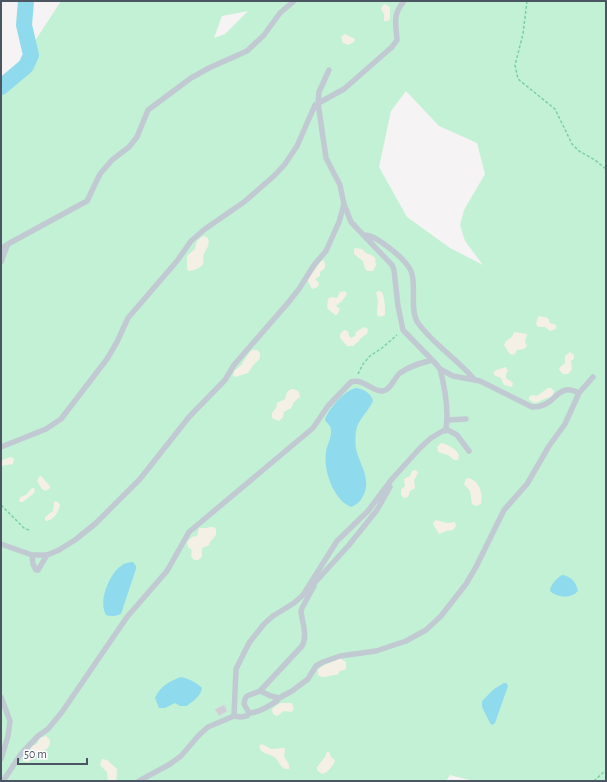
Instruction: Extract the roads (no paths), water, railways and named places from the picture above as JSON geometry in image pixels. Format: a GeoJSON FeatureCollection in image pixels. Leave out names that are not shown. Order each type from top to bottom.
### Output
{"type":"FeatureCollection","features":[{"type":"Feature","properties":{"kind":"lane"},"geometry":{"type":"LineString","coordinates":[[1,249],[87,201],[100,174],[112,160],[129,147],[136,137],[148,110],[203,72],[247,51],[264,35],[280,13],[294,1]]}},
{"type":"Feature","properties":{"kind":"lane"},"geometry":{"type":"LineString","coordinates":[[1,447],[46,429],[61,419],[107,359],[128,318],[177,261],[191,241],[205,229],[263,187],[285,164],[297,146],[312,109],[318,103],[344,89],[392,47],[397,40],[395,15],[404,1]]}},
{"type":"Feature","properties":{"kind":"lane"},"geometry":{"type":"LineString","coordinates":[[329,70],[319,92],[318,103],[326,158],[340,185],[347,216],[363,235],[392,264],[403,330],[440,369],[453,376],[475,379],[532,406],[538,407],[545,405],[564,390],[571,390],[579,393]]}},
{"type":"Feature","properties":{"kind":"lane"},"geometry":{"type":"LineString","coordinates":[[1,544],[32,555],[47,555],[60,550],[95,524],[140,479],[189,417],[225,380],[234,365],[260,338],[299,289],[307,275],[326,251],[339,222],[344,204]]}},
{"type":"Feature","properties":{"kind":"lane"},"geometry":{"type":"LineString","coordinates":[[363,235],[367,235],[382,242],[396,253],[409,268],[412,274],[416,319],[427,333],[475,379]]}},
{"type":"Feature","properties":{"kind":"lane"},"geometry":{"type":"LineString","coordinates":[[1,262],[8,244]]}},
{"type":"Feature","properties":{"kind":"lane"},"geometry":{"type":"LineString","coordinates":[[3,781],[21,754],[38,736],[48,729],[62,712],[131,612],[167,571],[189,532],[313,428],[328,406],[347,385],[354,381],[383,391],[391,386],[394,380],[407,369],[432,360]]}},
{"type":"Feature","properties":{"kind":"lane"},"geometry":{"type":"LineString","coordinates":[[249,713],[244,704],[247,696],[260,691],[305,642],[301,611],[317,582],[377,510],[386,492],[415,458],[446,429],[447,420],[445,392],[440,369]]}},
{"type":"Feature","properties":{"kind":"lane"},"geometry":{"type":"LineString","coordinates":[[139,781],[170,764],[181,756],[208,727],[234,716],[247,716],[249,713],[256,712],[278,701],[279,698],[292,691],[308,679],[316,666],[323,662],[340,656],[376,651],[406,641],[426,630],[441,616],[466,584],[504,510],[531,478],[546,451],[565,424],[579,393],[593,377]]}},
{"type":"Feature","properties":{"kind":"lane"},"geometry":{"type":"LineString","coordinates":[[447,420],[466,419]]}},
{"type":"Feature","properties":{"kind":"lane"},"geometry":{"type":"LineString","coordinates":[[446,429],[457,435],[468,451]]}},
{"type":"Feature","properties":{"kind":"lane"},"geometry":{"type":"LineString","coordinates":[[303,595],[337,541],[368,510],[392,479],[420,448],[431,438],[446,429]]}},
{"type":"Feature","properties":{"kind":"lane"},"geometry":{"type":"LineString","coordinates":[[32,555],[34,568],[38,570],[47,555]]}},
{"type":"Feature","properties":{"kind":"lane"},"geometry":{"type":"LineString","coordinates":[[234,716],[236,669],[249,643],[264,624],[294,603],[317,582]]}},
{"type":"Feature","properties":{"kind":"lane"},"geometry":{"type":"LineString","coordinates":[[260,691],[270,696],[279,698]]}},
{"type":"Feature","properties":{"kind":"lane"},"geometry":{"type":"LineString","coordinates":[[1,697],[10,721],[8,736],[1,758]]}},
{"type":"Feature","properties":{"kind":"water"},"geometry":{"type":"Polygon","coordinates":[[[356,388],[367,392],[373,401],[361,419],[355,436],[356,450],[365,475],[365,492],[361,500],[351,507],[339,498],[334,491],[328,475],[325,459],[331,436],[331,428],[325,420],[330,410],[338,400],[347,392],[356,388]]]}},
{"type":"Feature","properties":{"kind":"water"},"geometry":{"type":"Polygon","coordinates":[[[133,562],[136,569],[121,614],[114,616],[106,615],[103,603],[104,596],[112,575],[122,565],[133,562]]]}},
{"type":"Feature","properties":{"kind":"water"},"geometry":{"type":"Polygon","coordinates":[[[562,575],[570,578],[574,582],[578,591],[575,594],[564,597],[550,591],[554,582],[562,575]]]}},
{"type":"Feature","properties":{"kind":"water"},"geometry":{"type":"Polygon","coordinates":[[[181,677],[192,681],[202,688],[198,696],[187,706],[180,706],[175,703],[165,708],[159,708],[155,698],[157,694],[169,682],[181,677]]]}},
{"type":"Feature","properties":{"kind":"water"},"geometry":{"type":"Polygon","coordinates":[[[504,683],[508,686],[495,723],[492,725],[482,707],[482,701],[494,689],[504,683]]]}},
{"type":"Feature","properties":{"kind":"waterway"},"geometry":{"type":"LineString","coordinates":[[1,87],[26,66],[31,55],[24,25],[26,1]]}}]}
